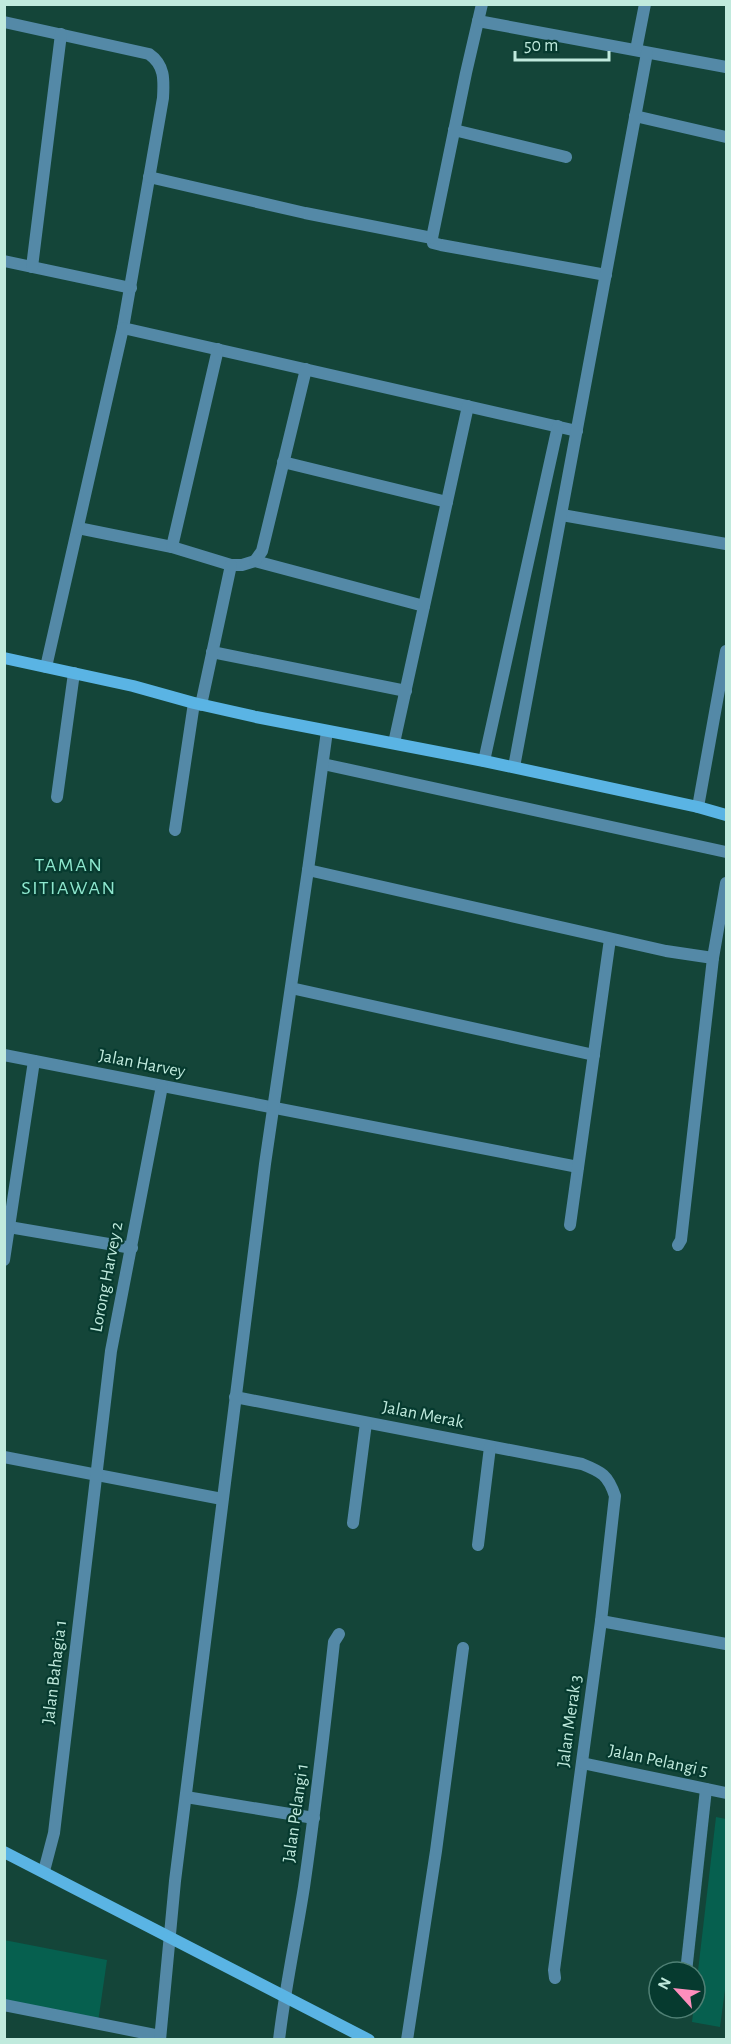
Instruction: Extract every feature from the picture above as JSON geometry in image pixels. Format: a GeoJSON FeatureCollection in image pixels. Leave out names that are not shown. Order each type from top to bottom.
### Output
{"type":"FeatureCollection","features":[{"type":"Feature","properties":{"kind":"street"},"geometry":{"type":"LineString","coordinates":[[482,4],[432,238],[434,243],[606,275]]}},
{"type":"Feature","properties":{"kind":"street"},"geometry":{"type":"LineString","coordinates":[[514,768],[635,116],[645,4]]}},
{"type":"Feature","properties":{"kind":"street"},"geometry":{"type":"LineString","coordinates":[[478,21],[726,67]]}},
{"type":"Feature","properties":{"kind":"street"},"geometry":{"type":"LineString","coordinates":[[4,22],[149,54],[162,68],[163,92],[131,288],[46,667]]}},
{"type":"Feature","properties":{"kind":"street"},"geometry":{"type":"LineString","coordinates":[[32,267],[61,34]]}},
{"type":"Feature","properties":{"kind":"street"},"geometry":{"type":"LineString","coordinates":[[635,116],[726,137]]}},
{"type":"Feature","properties":{"kind":"street"},"geometry":{"type":"LineString","coordinates":[[454,130],[566,156]]}},
{"type":"Feature","properties":{"kind":"street"},"geometry":{"type":"LineString","coordinates":[[149,177],[305,213],[432,238]]}},
{"type":"Feature","properties":{"kind":"street"},"geometry":{"type":"LineString","coordinates":[[4,261],[131,288]]}},
{"type":"Feature","properties":{"kind":"street"},"geometry":{"type":"LineString","coordinates":[[123,328],[577,431]]}},
{"type":"Feature","properties":{"kind":"street"},"geometry":{"type":"LineString","coordinates":[[172,547],[218,349]]}},
{"type":"Feature","properties":{"kind":"street"},"geometry":{"type":"LineString","coordinates":[[255,561],[262,551],[306,369]]}},
{"type":"Feature","properties":{"kind":"street"},"geometry":{"type":"LineString","coordinates":[[394,743],[468,406]]}},
{"type":"Feature","properties":{"kind":"street"},"geometry":{"type":"LineString","coordinates":[[484,761],[558,426]]}},
{"type":"Feature","properties":{"kind":"street"},"geometry":{"type":"LineString","coordinates":[[283,462],[447,502]]}},
{"type":"Feature","properties":{"kind":"street"},"geometry":{"type":"LineString","coordinates":[[562,515],[726,544]]}},
{"type":"Feature","properties":{"kind":"street"},"geometry":{"type":"LineString","coordinates":[[78,528],[172,547],[231,566],[255,561],[424,606]]}},
{"type":"Feature","properties":{"kind":"street"},"geometry":{"type":"LineString","coordinates":[[175,830],[197,704],[212,652],[231,566]]}},
{"type":"Feature","properties":{"kind":"street"},"geometry":{"type":"LineString","coordinates":[[698,807],[726,651]]}},
{"type":"Feature","properties":{"kind":"street"},"geometry":{"type":"LineString","coordinates":[[212,652],[406,691]]}},
{"type":"Feature","properties":{"kind":"street"},"geometry":{"type":"LineString","coordinates":[[4,658],[133,686],[197,704],[484,761],[726,815]]}},
{"type":"Feature","properties":{"kind":"street"},"geometry":{"type":"LineString","coordinates":[[57,797],[74,673]]}},
{"type":"Feature","properties":{"kind":"street"},"geometry":{"type":"LineString","coordinates":[[4,2005],[160,2038],[175,1881],[235,1397],[272,1108],[327,730]]}},
{"type":"Feature","properties":{"kind":"street"},"geometry":{"type":"LineString","coordinates":[[323,764],[726,852]]}},
{"type":"Feature","properties":{"kind":"street"},"geometry":{"type":"LineString","coordinates":[[308,870],[610,939],[713,958]]}},
{"type":"Feature","properties":{"kind":"street"},"geometry":{"type":"LineString","coordinates":[[678,1245],[681,1240],[713,958],[726,883]]}},
{"type":"Feature","properties":{"kind":"street"},"geometry":{"type":"LineString","coordinates":[[570,1224],[610,939]]}},
{"type":"Feature","properties":{"kind":"street"},"geometry":{"type":"LineString","coordinates":[[291,988],[594,1055]]}},
{"type":"Feature","properties":{"kind":"street","name":"Jalan Harvey"},"geometry":{"type":"LineString","coordinates":[[4,1055],[578,1167]]}},
{"type":"Feature","properties":{"kind":"street"},"geometry":{"type":"LineString","coordinates":[[4,1260],[34,1061]]}},
{"type":"Feature","properties":{"kind":"street","name":"Lorong Harvey 2"},"geometry":{"type":"LineString","coordinates":[[97,1475],[111,1351],[162,1086]]}},
{"type":"Feature","properties":{"kind":"street"},"geometry":{"type":"LineString","coordinates":[[9,1227],[132,1248]]}},
{"type":"Feature","properties":{"kind":"street","name":"Jalan Merak"},"geometry":{"type":"LineString","coordinates":[[235,1397],[582,1464],[602,1472]]}},
{"type":"Feature","properties":{"kind":"street"},"geometry":{"type":"LineString","coordinates":[[354,1523],[366,1423]]}},
{"type":"Feature","properties":{"kind":"street"},"geometry":{"type":"LineString","coordinates":[[478,1545],[490,1447]]}},
{"type":"Feature","properties":{"kind":"street"},"geometry":{"type":"LineString","coordinates":[[4,1457],[222,1499]]}},
{"type":"Feature","properties":{"kind":"street","name":"Jalan Merak 3"},"geometry":{"type":"LineString","coordinates":[[555,1978],[555,1959],[601,1621],[615,1496],[611,1484],[602,1472]]}},
{"type":"Feature","properties":{"kind":"street","name":"Jalan Bahagia 1"},"geometry":{"type":"LineString","coordinates":[[44,1871],[54,1833],[97,1475]]}},
{"type":"Feature","properties":{"kind":"street"},"geometry":{"type":"LineString","coordinates":[[601,1621],[726,1644]]}},
{"type":"Feature","properties":{"kind":"street","name":"Jalan Pelangi 1"},"geometry":{"type":"LineString","coordinates":[[279,2040],[314,1818],[334,1642],[339,1634]]}},
{"type":"Feature","properties":{"kind":"street"},"geometry":{"type":"LineString","coordinates":[[407,2040],[436,1851],[463,1648]]}},
{"type":"Feature","properties":{"kind":"street","name":"Jalan Pelangi 5"},"geometry":{"type":"LineString","coordinates":[[582,1764],[726,1793]]}},
{"type":"Feature","properties":{"kind":"street"},"geometry":{"type":"LineString","coordinates":[[687,1960],[706,1789]]}},
{"type":"Feature","properties":{"kind":"street"},"geometry":{"type":"LineString","coordinates":[[186,1797],[314,1818]]}},
{"type":"Feature","properties":{"kind":"street"},"geometry":{"type":"LineString","coordinates":[[4,1852],[369,2040]]}},
{"type":"Feature","properties":{"kind":"green space"},"geometry":{"type":"Polygon","coordinates":[[[716,1817],[726,1819],[726,1982],[720,2027],[692,2022],[692,2020],[707,2020],[707,1960],[699,1960],[716,1817]]]}},
{"type":"Feature","properties":{"kind":"green space"},"geometry":{"type":"Polygon","coordinates":[[[4,1940],[107,1960],[97,2029],[5,2010],[4,1940]]]}},
{"type":"Feature","properties":{"kind":"district","name":"TAMAN SITIAWAN"},"geometry":{"type":"Point","coordinates":[69,876]}}]}
